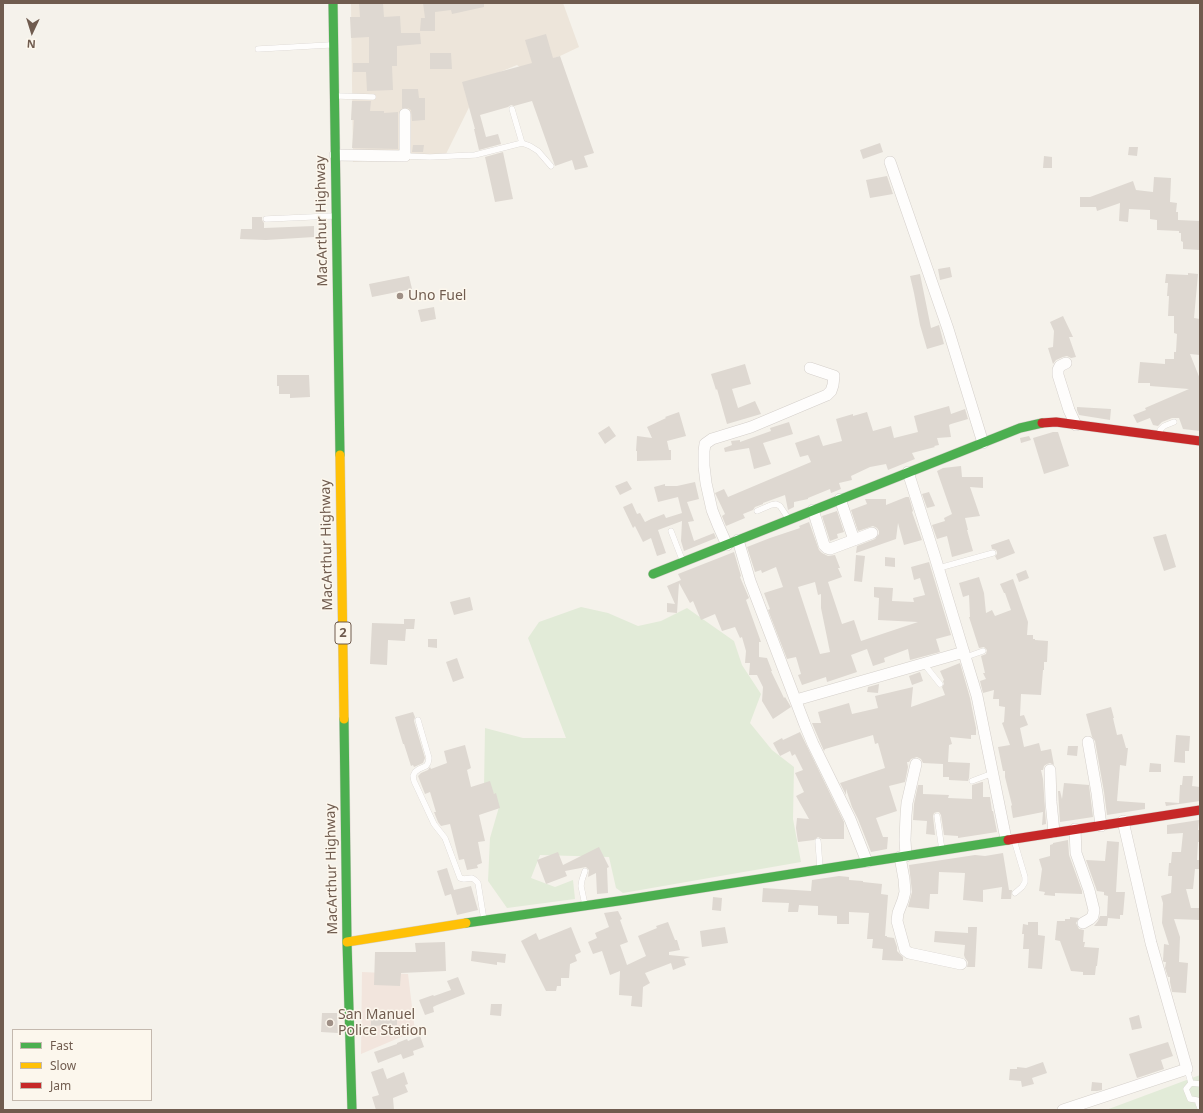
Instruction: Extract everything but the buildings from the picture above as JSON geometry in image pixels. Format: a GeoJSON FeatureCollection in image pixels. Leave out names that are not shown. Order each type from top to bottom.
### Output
{"type":"FeatureCollection","features":[{"type":"Feature","properties":{"kind":"main road","name":"MacArthur Highway"},"geometry":{"type":"LineString","coordinates":[[333,3],[347,942],[352,1110]]}},
{"type":"Feature","properties":{"kind":"main road"},"geometry":{"type":"LineString","coordinates":[[653,574],[1020,428],[1056,422],[1200,441]]}},
{"type":"Feature","properties":{"kind":"main road"},"geometry":{"type":"LineString","coordinates":[[347,942],[1200,810]]}},
{"type":"Feature","properties":{"kind":"street"},"geometry":{"type":"LineString","coordinates":[[335,155],[405,156],[405,114]]}},
{"type":"Feature","properties":{"kind":"street"},"geometry":{"type":"LineString","coordinates":[[890,162],[948,329],[983,443]]}},
{"type":"Feature","properties":{"kind":"street"},"geometry":{"type":"LineString","coordinates":[[1066,363],[1060,366],[1058,375],[1069,410],[1076,425]]}},
{"type":"Feature","properties":{"kind":"street"},"geometry":{"type":"LineString","coordinates":[[727,545],[712,510],[706,483],[704,466],[705,444],[712,440],[769,420],[827,395],[833,385],[834,376],[810,368]]}},
{"type":"Feature","properties":{"kind":"street"},"geometry":{"type":"LineString","coordinates":[[908,472],[939,568],[980,708],[993,773],[1010,839]]}},
{"type":"Feature","properties":{"kind":"street"},"geometry":{"type":"LineString","coordinates":[[840,499],[854,540]]}},
{"type":"Feature","properties":{"kind":"street"},"geometry":{"type":"LineString","coordinates":[[813,510],[824,545],[827,548],[872,533]]}},
{"type":"Feature","properties":{"kind":"street"},"geometry":{"type":"LineString","coordinates":[[738,540],[753,588],[812,744],[850,819],[867,862]]}},
{"type":"Feature","properties":{"kind":"street"},"geometry":{"type":"LineString","coordinates":[[796,700],[924,664],[965,655]]}},
{"type":"Feature","properties":{"kind":"street"},"geometry":{"type":"LineString","coordinates":[[1088,742],[1101,826]]}},
{"type":"Feature","properties":{"kind":"street"},"geometry":{"type":"LineString","coordinates":[[916,764],[906,809],[903,856],[905,892],[897,921],[905,950],[909,953],[961,964]]}},
{"type":"Feature","properties":{"kind":"street"},"geometry":{"type":"LineString","coordinates":[[1050,770],[1050,802],[1054,832]]}},
{"type":"Feature","properties":{"kind":"street"},"geometry":{"type":"LineString","coordinates":[[1063,1110],[1187,1069],[1150,936],[1123,821]]}},
{"type":"Feature","properties":{"kind":"street"},"geometry":{"type":"LineString","coordinates":[[1075,829],[1076,853],[1089,890],[1094,910],[1093,916],[1082,922]]}},
{"type":"Feature","properties":{"kind":"lane"},"geometry":{"type":"LineString","coordinates":[[258,49],[333,45]]}},
{"type":"Feature","properties":{"kind":"lane"},"geometry":{"type":"LineString","coordinates":[[334,96],[373,97]]}},
{"type":"Feature","properties":{"kind":"lane"},"geometry":{"type":"LineString","coordinates":[[512,109],[522,143]]}},
{"type":"Feature","properties":{"kind":"lane"},"geometry":{"type":"LineString","coordinates":[[405,156],[430,157],[475,155],[522,143],[530,146],[538,152],[551,166]]}},
{"type":"Feature","properties":{"kind":"lane"},"geometry":{"type":"LineString","coordinates":[[266,219],[336,216]]}},
{"type":"Feature","properties":{"kind":"lane"},"geometry":{"type":"LineString","coordinates":[[1159,436],[1162,428],[1174,422]]}},
{"type":"Feature","properties":{"kind":"lane"},"geometry":{"type":"LineString","coordinates":[[757,511],[776,504],[780,506],[789,520]]}},
{"type":"Feature","properties":{"kind":"lane"},"geometry":{"type":"LineString","coordinates":[[671,531],[683,562]]}},
{"type":"Feature","properties":{"kind":"lane"},"geometry":{"type":"LineString","coordinates":[[939,568],[992,553]]}},
{"type":"Feature","properties":{"kind":"lane"},"geometry":{"type":"LineString","coordinates":[[965,655],[983,651]]}},
{"type":"Feature","properties":{"kind":"lane"},"geometry":{"type":"LineString","coordinates":[[924,664],[940,684]]}},
{"type":"Feature","properties":{"kind":"lane"},"geometry":{"type":"LineString","coordinates":[[418,720],[429,758],[426,766],[415,772],[413,776],[414,781],[434,824],[445,838],[460,878],[472,878],[478,883],[484,920]]}},
{"type":"Feature","properties":{"kind":"lane"},"geometry":{"type":"LineString","coordinates":[[972,781],[993,773]]}},
{"type":"Feature","properties":{"kind":"lane"},"geometry":{"type":"LineString","coordinates":[[937,816],[942,850]]}},
{"type":"Feature","properties":{"kind":"lane"},"geometry":{"type":"LineString","coordinates":[[1010,839],[1025,877],[1025,882],[1022,887],[1015,892]]}},
{"type":"Feature","properties":{"kind":"lane"},"geometry":{"type":"LineString","coordinates":[[818,840],[820,868]]}},
{"type":"Feature","properties":{"kind":"lane"},"geometry":{"type":"LineString","coordinates":[[585,871],[581,886],[585,905]]}},
{"type":"Feature","properties":{"kind":"lane"},"geometry":{"type":"LineString","coordinates":[[1187,1069],[1191,1083]]}},
{"type":"Feature","properties":{"kind":"lane"},"geometry":{"type":"LineString","coordinates":[[1191,1083],[1200,1084]]}},
{"type":"Feature","properties":{"kind":"lane"},"geometry":{"type":"LineString","coordinates":[[1191,1083],[1186,1089],[1190,1099],[1199,1098],[1200,1108]]}},
{"type":"Feature","properties":{"kind":"shaded area"},"geometry":{"type":"Polygon","coordinates":[[[351,3],[563,3],[579,47],[560,56],[522,69],[517,65],[483,79],[446,154],[353,162],[351,3]]]}},
{"type":"Feature","properties":{"kind":"shaded area"},"geometry":{"type":"Polygon","coordinates":[[[362,972],[408,974],[415,1031],[361,1054],[362,972]]]}},
{"type":"Feature","properties":{"kind":"green space"},"geometry":{"type":"Polygon","coordinates":[[[581,607],[608,613],[638,626],[661,621],[687,608],[734,641],[742,665],[761,694],[750,723],[772,750],[794,767],[793,819],[801,862],[623,893],[616,888],[609,857],[540,855],[531,878],[555,887],[573,880],[575,899],[507,908],[488,881],[490,838],[499,807],[492,790],[484,788],[485,728],[523,738],[566,738],[528,638],[539,622],[581,607]]]}},
{"type":"Feature","properties":{"kind":"green space"},"geometry":{"type":"Polygon","coordinates":[[[1200,1075],[1200,1110],[1106,1110],[1200,1075]]]}},
{"type":"Feature","properties":{"kind":"traffic: fast"},"geometry":{"type":"LineString","coordinates":[[333,3],[340,455]]}},
{"type":"Feature","properties":{"kind":"traffic: fast"},"geometry":{"type":"LineString","coordinates":[[653,574],[1020,428],[1042,423]]}},
{"type":"Feature","properties":{"kind":"traffic: fast"},"geometry":{"type":"LineString","coordinates":[[344,719],[347,942],[352,1110]]}},
{"type":"Feature","properties":{"kind":"traffic: fast"},"geometry":{"type":"LineString","coordinates":[[466,923],[625,900],[1008,840]]}},
{"type":"Feature","properties":{"kind":"traffic: slow"},"geometry":{"type":"LineString","coordinates":[[340,455],[344,719]]}},
{"type":"Feature","properties":{"kind":"traffic: slow"},"geometry":{"type":"LineString","coordinates":[[347,942],[466,923]]}},
{"type":"Feature","properties":{"kind":"traffic: jam"},"geometry":{"type":"LineString","coordinates":[[1042,423],[1056,422],[1200,441]]}},
{"type":"Feature","properties":{"kind":"traffic: jam"},"geometry":{"type":"LineString","coordinates":[[1008,840],[1200,810]]}},
{"type":"Feature","properties":{"kind":"place","name":"Uno Fuel"},"geometry":{"type":"Point","coordinates":[400,296]}},
{"type":"Feature","properties":{"kind":"place","name":"San Manuel Police Station"},"geometry":{"type":"Point","coordinates":[330,1023]}}]}
